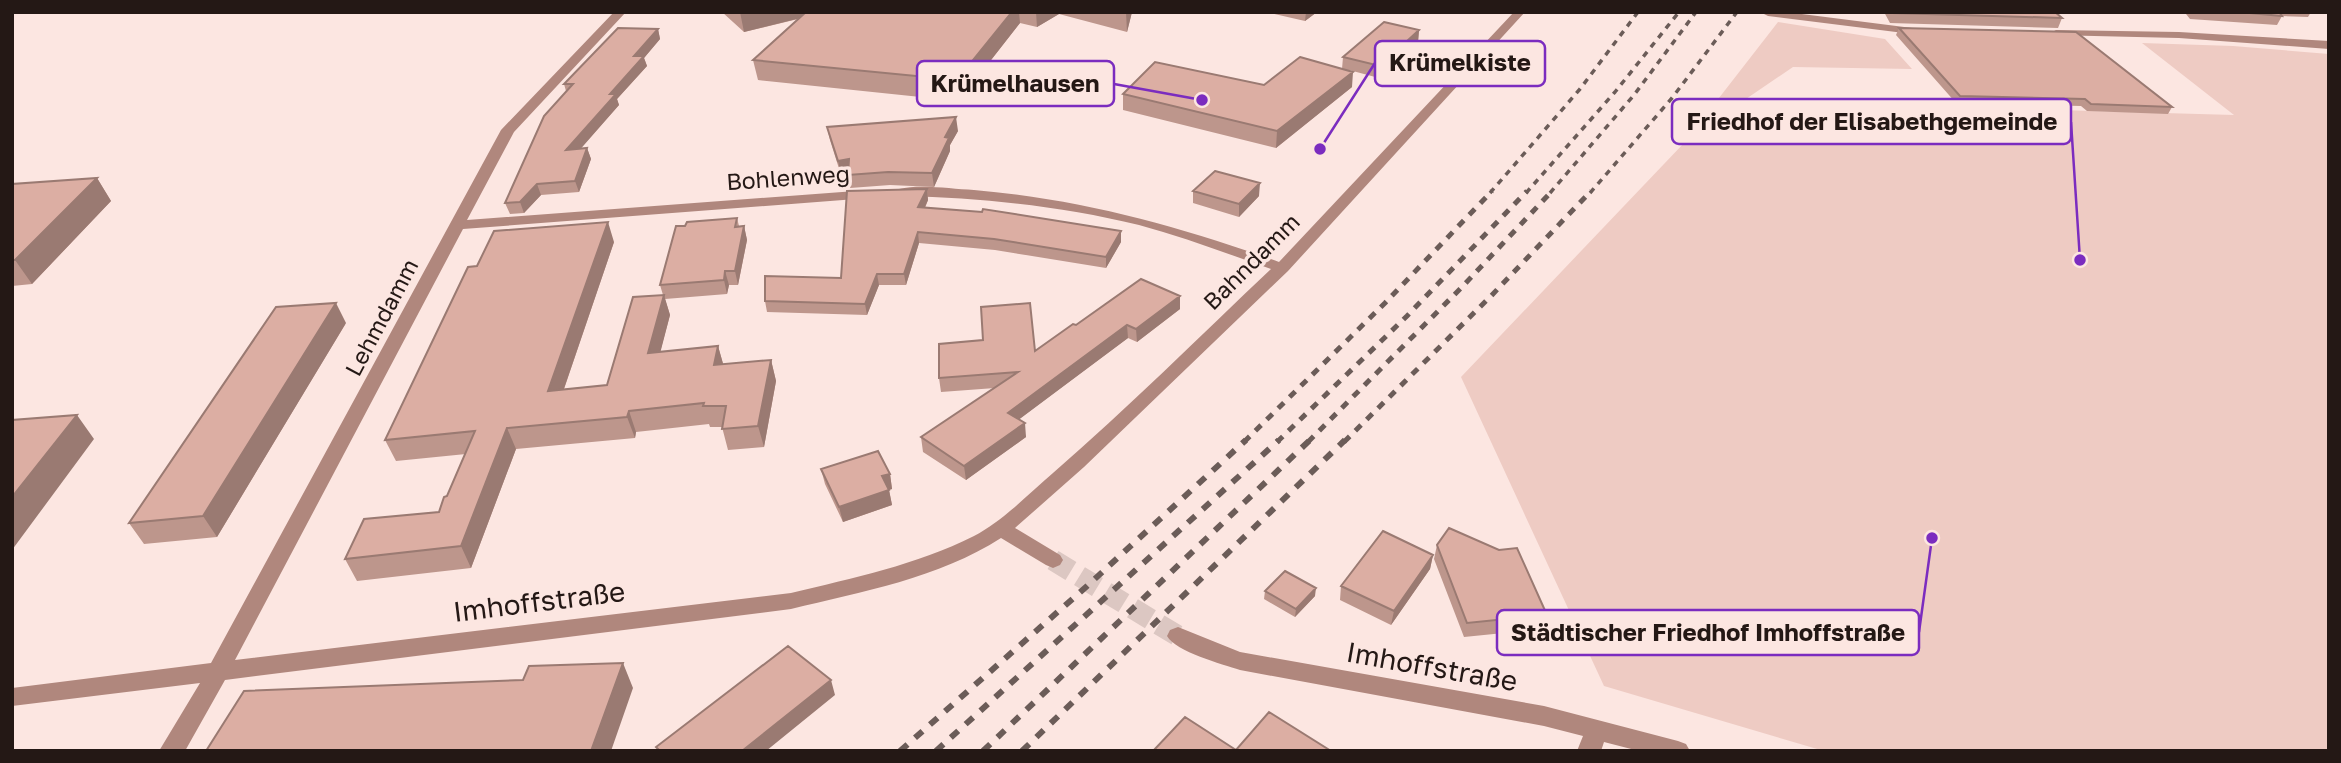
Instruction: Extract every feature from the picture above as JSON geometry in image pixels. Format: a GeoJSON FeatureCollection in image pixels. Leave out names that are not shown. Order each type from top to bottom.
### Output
{"type":"FeatureCollection","features":[{"type":"Feature","properties":{"kind":"street","name":"Lehmdamm"},"geometry":{"type":"LineString","coordinates":[[171,751],[189,726],[508,130],[621,12]]}},
{"type":"Feature","properties":{"kind":"street","name":"Bahndamm"},"geometry":{"type":"LineString","coordinates":[[1001,529],[1077,462],[1282,268],[1520,12]]}},
{"type":"Feature","properties":{"kind":"street"},"geometry":{"type":"LineString","coordinates":[[1768,13],[1857,26],[1931,32]]}},
{"type":"Feature","properties":{"kind":"street"},"geometry":{"type":"LineString","coordinates":[[2043,33],[2179,35],[2329,45]]}},
{"type":"Feature","properties":{"kind":"street","name":"Bohlenweg"},"geometry":{"type":"LineString","coordinates":[[456,225],[890,192],[926,192],[983,196],[1098,211],[1196,237],[1282,268]]}},
{"type":"Feature","properties":{"kind":"street"},"geometry":{"type":"LineString","coordinates":[[1001,529],[1053,560]]}},
{"type":"Feature","properties":{"kind":"street","name":"Imhoffstraße"},"geometry":{"type":"LineString","coordinates":[[12,697],[791,601],[876,581],[931,563],[1001,529]]}},
{"type":"Feature","properties":{"kind":"street","name":"Imhoffstraße"},"geometry":{"type":"LineString","coordinates":[[1178,636],[1240,661],[1544,716],[1593,740],[1678,751]]}},
{"type":"Feature","properties":{"kind":"shaded area"},"geometry":{"type":"Polygon","coordinates":[[[1778,22],[1885,39],[1912,69],[1793,67],[1743,101],[2234,115],[2142,43],[2233,46],[2329,54],[2329,751],[1824,751],[1604,686],[1461,377],[1684,143],[1778,22]]]}},
{"type":"Feature","properties":{"kind":"building"},"geometry":{"type":"Polygon","coordinates":[[[806,12],[1012,12],[957,80],[753,60],[806,12]]]}},
{"type":"Feature","properties":{"kind":"building"},"geometry":{"type":"Polygon","coordinates":[[[2055,12],[2062,18],[1893,13],[2055,12]]]}},
{"type":"Feature","properties":{"kind":"building"},"geometry":{"type":"Polygon","coordinates":[[[2239,12],[2279,12],[2282,16],[2239,12]]]}},
{"type":"Feature","properties":{"kind":"building"},"geometry":{"type":"Polygon","coordinates":[[[1384,22],[1419,30],[1380,66],[1343,57],[1384,22]]]}},
{"type":"Feature","properties":{"kind":"building"},"geometry":{"type":"Polygon","coordinates":[[[618,28],[658,29],[634,56],[644,56],[610,94],[616,94],[566,150],[587,148],[575,181],[537,184],[520,202],[505,203],[544,116],[573,84],[564,84],[618,28]]]}},
{"type":"Feature","properties":{"kind":"building"},"geometry":{"type":"Polygon","coordinates":[[[1899,28],[2076,32],[2172,107],[2091,104],[2085,99],[1960,96],[1899,28]]]}},
{"type":"Feature","properties":{"kind":"building"},"geometry":{"type":"Polygon","coordinates":[[[1300,57],[1353,72],[1277,131],[1123,94],[1155,62],[1264,85],[1300,57]]]}},
{"type":"Feature","properties":{"kind":"building"},"geometry":{"type":"Polygon","coordinates":[[[956,117],[945,137],[949,138],[932,173],[848,175],[849,159],[838,161],[827,127],[956,117]]]}},
{"type":"Feature","properties":{"kind":"building"},"geometry":{"type":"Polygon","coordinates":[[[1215,171],[1260,183],[1239,204],[1193,191],[1215,171]]]}},
{"type":"Feature","properties":{"kind":"building"},"geometry":{"type":"Polygon","coordinates":[[[97,178],[15,260],[12,260],[12,184],[97,178]]]}},
{"type":"Feature","properties":{"kind":"building"},"geometry":{"type":"Polygon","coordinates":[[[927,189],[918,207],[982,212],[983,209],[1121,231],[1106,257],[994,239],[918,232],[904,274],[877,274],[865,304],[765,301],[765,276],[841,278],[847,191],[927,189]]]}},
{"type":"Feature","properties":{"kind":"building"},"geometry":{"type":"Polygon","coordinates":[[[737,218],[735,227],[744,226],[735,271],[725,271],[724,280],[660,285],[676,226],[685,226],[687,222],[737,218]]]}},
{"type":"Feature","properties":{"kind":"building"},"geometry":{"type":"Polygon","coordinates":[[[608,222],[548,391],[607,385],[633,297],[664,295],[648,353],[718,346],[714,365],[771,360],[758,426],[722,429],[726,406],[703,406],[704,403],[629,411],[627,417],[507,428],[461,546],[345,559],[364,519],[439,512],[444,497],[447,496],[475,431],[385,440],[468,267],[477,266],[494,231],[608,222]]]}},
{"type":"Feature","properties":{"kind":"building"},"geometry":{"type":"Polygon","coordinates":[[[1141,279],[1180,296],[1136,329],[1127,325],[1008,413],[1025,423],[964,466],[921,437],[1018,372],[939,378],[939,344],[983,340],[981,307],[1030,303],[1035,351],[1141,279]]]}},
{"type":"Feature","properties":{"kind":"building"},"geometry":{"type":"Polygon","coordinates":[[[336,303],[203,516],[129,523],[276,307],[336,303]]]}},
{"type":"Feature","properties":{"kind":"building"},"geometry":{"type":"Polygon","coordinates":[[[77,415],[12,497],[12,420],[77,415]]]}},
{"type":"Feature","properties":{"kind":"building"},"geometry":{"type":"Polygon","coordinates":[[[878,451],[890,474],[882,476],[889,490],[839,507],[821,469],[878,451]]]}},
{"type":"Feature","properties":{"kind":"building"},"geometry":{"type":"Polygon","coordinates":[[[1449,528],[1499,550],[1517,548],[1547,615],[1467,623],[1437,545],[1449,528]]]}},
{"type":"Feature","properties":{"kind":"building"},"geometry":{"type":"Polygon","coordinates":[[[1383,531],[1433,555],[1394,611],[1341,586],[1383,531]]]}},
{"type":"Feature","properties":{"kind":"building"},"geometry":{"type":"Polygon","coordinates":[[[1285,571],[1316,588],[1296,609],[1265,591],[1285,571]]]}},
{"type":"Feature","properties":{"kind":"building"},"geometry":{"type":"Polygon","coordinates":[[[788,646],[831,680],[742,751],[660,751],[656,747],[788,646]]]}},
{"type":"Feature","properties":{"kind":"building"},"geometry":{"type":"Polygon","coordinates":[[[623,663],[591,751],[206,751],[244,691],[523,680],[529,666],[623,663]]]}},
{"type":"Feature","properties":{"kind":"building"},"geometry":{"type":"Polygon","coordinates":[[[1269,712],[1331,751],[1153,751],[1185,717],[1236,750],[1269,712]]]}},
{"type":"Feature","properties":{"kind":"tunnel"},"geometry":{"type":"LineString","coordinates":[[1053,560],[1178,636]]}},
{"type":"Feature","properties":{"kind":"railway"},"geometry":{"type":"LineString","coordinates":[[1490,193],[1580,89],[1638,12]]}},
{"type":"Feature","properties":{"kind":"railway"},"geometry":{"type":"LineString","coordinates":[[1526,193],[1615,92],[1679,12]]}},
{"type":"Feature","properties":{"kind":"railway"},"geometry":{"type":"LineString","coordinates":[[1550,193],[1634,95],[1696,12]]}},
{"type":"Feature","properties":{"kind":"railway"},"geometry":{"type":"LineString","coordinates":[[1590,193],[1672,98],[1737,12]]}},
{"type":"Feature","properties":{"kind":"railway"},"geometry":{"type":"LineString","coordinates":[[1244,442],[1385,303],[1492,191]]}},
{"type":"Feature","properties":{"kind":"railway"},"geometry":{"type":"LineString","coordinates":[[1277,442],[1407,316],[1527,191]]}},
{"type":"Feature","properties":{"kind":"railway"},"geometry":{"type":"LineString","coordinates":[[1310,440],[1462,287],[1552,191]]}},
{"type":"Feature","properties":{"kind":"railway"},"geometry":{"type":"LineString","coordinates":[[1344,442],[1491,296],[1591,191]]}},
{"type":"Feature","properties":{"kind":"railway"},"geometry":{"type":"LineString","coordinates":[[900,751],[1086,587],[1246,440]]}},
{"type":"Feature","properties":{"kind":"railway"},"geometry":{"type":"LineString","coordinates":[[936,751],[1279,440]]}},
{"type":"Feature","properties":{"kind":"railway"},"geometry":{"type":"LineString","coordinates":[[983,751],[1310,440]]}},
{"type":"Feature","properties":{"kind":"railway"},"geometry":{"type":"LineString","coordinates":[[1022,751],[1345,440]]}},
{"type":"Feature","properties":{"kind":"place","name":"Krümelhausen"},"geometry":{"type":"Point","coordinates":[1202,100]}},
{"type":"Feature","properties":{"kind":"place","name":"Krümelkiste"},"geometry":{"type":"Point","coordinates":[1320,149]}},
{"type":"Feature","properties":{"kind":"place","name":"Friedhof der Elisabethgemeinde"},"geometry":{"type":"Point","coordinates":[2080,260]}},
{"type":"Feature","properties":{"kind":"place","name":"Städtischer Friedhof Imhoffstraße"},"geometry":{"type":"Point","coordinates":[1932,538]}}]}
